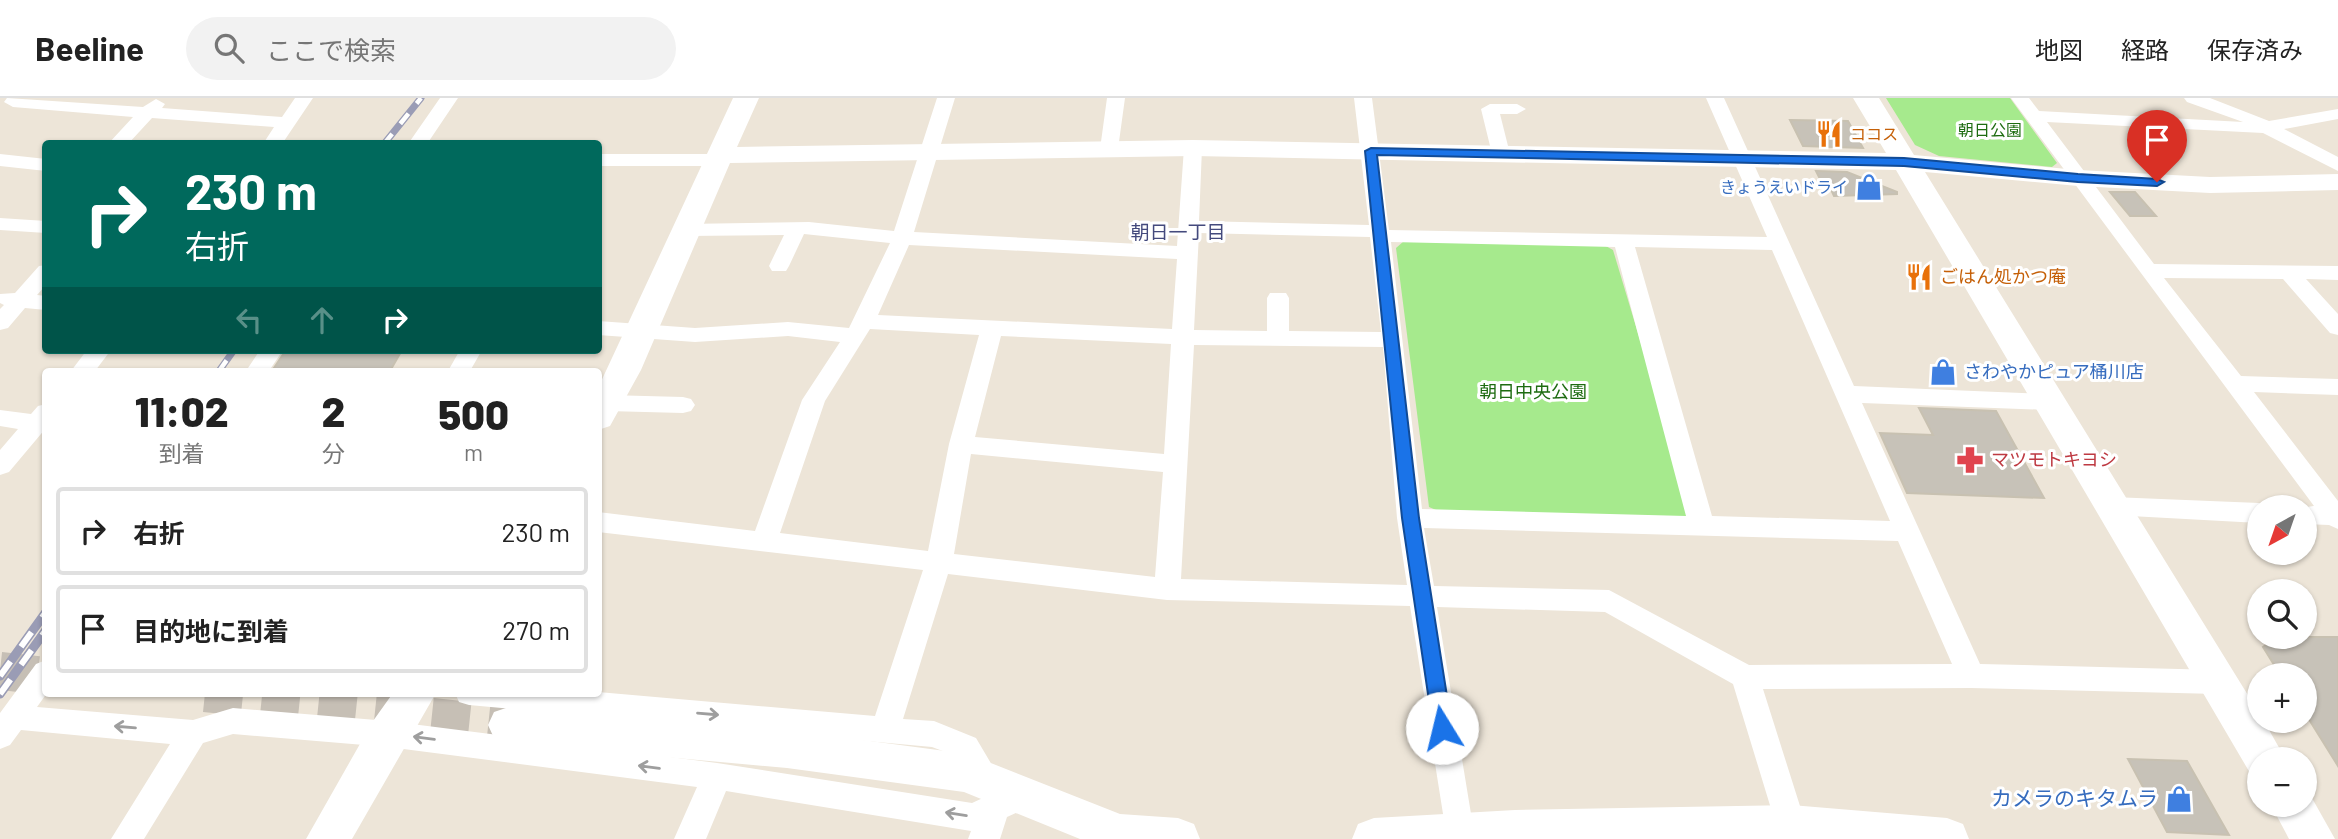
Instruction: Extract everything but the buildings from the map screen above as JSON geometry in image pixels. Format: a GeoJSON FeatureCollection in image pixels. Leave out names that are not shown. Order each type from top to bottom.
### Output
{"type":"FeatureCollection","features":[{"type":"Feature","properties":{"kind":"street"},"geometry":{"type":"LineString","coordinates":[[121,140],[162,98]]}},
{"type":"Feature","properties":{"kind":"street"},"geometry":{"type":"LineString","coordinates":[[275,140],[304,98]]}},
{"type":"Feature","properties":{"kind":"street"},"geometry":{"type":"LineString","coordinates":[[420,140],[449,98]]}},
{"type":"Feature","properties":{"kind":"street"},"geometry":{"type":"LineString","coordinates":[[603,410],[625,370],[717,158],[746,98]]}},
{"type":"Feature","properties":{"kind":"street"},"geometry":{"type":"LineString","coordinates":[[765,542],[814,400],[859,329],[902,238],[946,98]]}},
{"type":"Feature","properties":{"kind":"street"},"geometry":{"type":"LineString","coordinates":[[1109,149],[1116,98]]}},
{"type":"Feature","properties":{"kind":"street"},"geometry":{"type":"LineString","coordinates":[[1363,98],[1393,340],[1410,518],[1459,832]]}},
{"type":"Feature","properties":{"kind":"street"},"geometry":{"type":"LineString","coordinates":[[1715,98],[1971,676]]}},
{"type":"Feature","properties":{"kind":"street"},"geometry":{"type":"LineString","coordinates":[[1866,98],[2257,747]]}},
{"type":"Feature","properties":{"kind":"street"},"geometry":{"type":"LineString","coordinates":[[2020,98],[2148,271],[2337,517]]}},
{"type":"Feature","properties":{"kind":"street"},"geometry":{"type":"LineString","coordinates":[[2077,98],[2094,120]]}},
{"type":"Feature","properties":{"kind":"street"},"geometry":{"type":"LineString","coordinates":[[2193,98],[2250,118],[2338,165]]}},
{"type":"Feature","properties":{"kind":"street"},"geometry":{"type":"LineString","coordinates":[[2240,98],[2250,118]]}},
{"type":"Feature","properties":{"kind":"street"},"geometry":{"type":"LineString","coordinates":[[10,104],[288,123]]}},
{"type":"Feature","properties":{"kind":"street"},"geometry":{"type":"LineString","coordinates":[[1501,154],[1490,109],[1517,109]]}},
{"type":"Feature","properties":{"kind":"street"},"geometry":{"type":"LineString","coordinates":[[2033,116],[2268,127],[2338,114]]}},
{"type":"Feature","properties":{"kind":"street"},"geometry":{"type":"LineString","coordinates":[[602,160],[1193,148],[1904,162],[2078,178],[2210,185],[2338,182]]}},
{"type":"Feature","properties":{"kind":"street"},"geometry":{"type":"LineString","coordinates":[[1167,589],[1193,148]]}},
{"type":"Feature","properties":{"kind":"street"},"geometry":{"type":"LineString","coordinates":[[0,160],[42,165]]}},
{"type":"Feature","properties":{"kind":"street"},"geometry":{"type":"LineString","coordinates":[[0,224],[42,227]]}},
{"type":"Feature","properties":{"kind":"street"},"geometry":{"type":"LineString","coordinates":[[1190,227],[1781,244]]}},
{"type":"Feature","properties":{"kind":"street"},"geometry":{"type":"LineString","coordinates":[[685,230],[797,228],[902,238],[1187,253]]}},
{"type":"Feature","properties":{"kind":"street"},"geometry":{"type":"LineString","coordinates":[[779,266],[797,228]]}},
{"type":"Feature","properties":{"kind":"street"},"geometry":{"type":"LineString","coordinates":[[1623,240],[1702,526]]}},
{"type":"Feature","properties":{"kind":"street"},"geometry":{"type":"LineString","coordinates":[[2148,271],[2338,273]]}},
{"type":"Feature","properties":{"kind":"street"},"geometry":{"type":"LineString","coordinates":[[2288,272],[2338,328]]}},
{"type":"Feature","properties":{"kind":"street"},"geometry":{"type":"LineString","coordinates":[[0,323],[11,299],[42,274]]}},
{"type":"Feature","properties":{"kind":"street"},"geometry":{"type":"LineString","coordinates":[[1278,298],[1278,338]]}},
{"type":"Feature","properties":{"kind":"street"},"geometry":{"type":"LineString","coordinates":[[11,299],[42,303]]}},
{"type":"Feature","properties":{"kind":"street"},"geometry":{"type":"LineString","coordinates":[[602,328],[695,335],[788,329],[992,328],[1182,337],[1393,340]]}},
{"type":"Feature","properties":{"kind":"street"},"geometry":{"type":"LineString","coordinates":[[885,730],[939,562],[961,444],[992,328]]}},
{"type":"Feature","properties":{"kind":"street"},"geometry":{"type":"LineString","coordinates":[[85,368],[97,354]]}},
{"type":"Feature","properties":{"kind":"street"},"geometry":{"type":"LineString","coordinates":[[2235,384],[2338,387]]}},
{"type":"Feature","properties":{"kind":"street"},"geometry":{"type":"LineString","coordinates":[[1847,394],[2049,401]]}},
{"type":"Feature","properties":{"kind":"street"},"geometry":{"type":"LineString","coordinates":[[603,410],[683,405]]}},
{"type":"Feature","properties":{"kind":"street"},"geometry":{"type":"LineString","coordinates":[[0,418],[41,418]]}},
{"type":"Feature","properties":{"kind":"street"},"geometry":{"type":"LineString","coordinates":[[0,466],[41,418]]}},
{"type":"Feature","properties":{"kind":"street"},"geometry":{"type":"LineString","coordinates":[[961,444],[1176,464]]}},
{"type":"Feature","properties":{"kind":"street"},"geometry":{"type":"LineString","coordinates":[[2112,506],[2247,512]]}},
{"type":"Feature","properties":{"kind":"street"},"geometry":{"type":"LineString","coordinates":[[2317,516],[2337,517]]}},
{"type":"Feature","properties":{"kind":"street"},"geometry":{"type":"LineString","coordinates":[[1410,518],[1906,531]]}},
{"type":"Feature","properties":{"kind":"street"},"geometry":{"type":"LineString","coordinates":[[602,522],[1167,589],[1609,601],[1745,677],[1971,676],[2218,682]]}},
{"type":"Feature","properties":{"kind":"street"},"geometry":{"type":"LineString","coordinates":[[1745,677],[1791,825]]}},
{"type":"Feature","properties":{"kind":"street"},"geometry":{"type":"LineString","coordinates":[[7,726],[42,678]]}},
{"type":"Feature","properties":{"kind":"street"},"geometry":{"type":"LineString","coordinates":[[328,839],[388,734],[413,697]]}},
{"type":"Feature","properties":{"kind":"street"},"geometry":{"type":"LineString","coordinates":[[514,697],[934,734],[966,747],[1000,796]]}},
{"type":"Feature","properties":{"kind":"street"},"geometry":{"type":"LineString","coordinates":[[7,726],[193,733],[233,721],[388,734],[717,776],[974,817],[1000,796]]}},
{"type":"Feature","properties":{"kind":"street"},"geometry":{"type":"LineString","coordinates":[[509,725],[787,749],[968,773],[1000,796],[1120,834],[1178,839]]}},
{"type":"Feature","properties":{"kind":"street"},"geometry":{"type":"LineString","coordinates":[[127,839],[193,733]]}},
{"type":"Feature","properties":{"kind":"street"},"geometry":{"type":"LineString","coordinates":[[690,839],[717,776]]}},
{"type":"Feature","properties":{"kind":"street"},"geometry":{"type":"LineString","coordinates":[[984,839],[1000,796]]}},
{"type":"Feature","properties":{"kind":"street"},"geometry":{"type":"LineString","coordinates":[[2300,817],[2313,839]]}},
{"type":"Feature","properties":{"kind":"street"},"geometry":{"type":"LineString","coordinates":[[1374,839],[1459,832],[1695,833],[1791,825],[1947,839]]}},
{"type":"Feature","properties":{"kind":"green space","name":"朝日公園"},"geometry":{"type":"Polygon","coordinates":[[[1886,98],[2010,98],[2057,163],[2052,167],[1939,156],[1915,145],[1886,98]]]}},
{"type":"Feature","properties":{"kind":"green space","name":"朝日中央公園"},"geometry":{"type":"Polygon","coordinates":[[[1404,241],[1604,245],[1613,250],[1691,510],[1685,517],[1436,510],[1429,507],[1396,248],[1404,241]]]}},
{"type":"Feature","properties":{"kind":"tunnel"},"geometry":{"type":"LineString","coordinates":[[0,671],[42,676]]}},
{"type":"Feature","properties":{"kind":"tunnel"},"geometry":{"type":"LineString","coordinates":[[243,697],[509,725]]}},
{"type":"Feature","properties":{"kind":"railway"},"geometry":{"type":"LineString","coordinates":[[387,140],[421,98]]}},
{"type":"Feature","properties":{"kind":"railway"},"geometry":{"type":"LineString","coordinates":[[221,368],[231,354]]}},
{"type":"Feature","properties":{"kind":"railway"},"geometry":{"type":"LineString","coordinates":[[0,676],[42,618]]}},
{"type":"Feature","properties":{"kind":"railway"},"geometry":{"type":"LineString","coordinates":[[0,694],[42,636]]}},
{"type":"Feature","properties":{"kind":"place","name":"ココス"},"geometry":{"type":"Point","coordinates":[1829,134]}},
{"type":"Feature","properties":{"kind":"place","name":"きょうえいドライ"},"geometry":{"type":"Point","coordinates":[1869,187]}},
{"type":"Feature","properties":{"kind":"place","name":"ごはん処かつ庵"},"geometry":{"type":"Point","coordinates":[1919,277]}},
{"type":"Feature","properties":{"kind":"place","name":"さわやかピュア桶川店"},"geometry":{"type":"Point","coordinates":[1943,372]}},
{"type":"Feature","properties":{"kind":"place","name":"マツモトキヨシ"},"geometry":{"type":"Point","coordinates":[1970,460]}},
{"type":"Feature","properties":{"kind":"place","name":"カメラのキタムラ"},"geometry":{"type":"Point","coordinates":[2179,799]}},
{"type":"Feature","properties":{"kind":"district","name":"朝日一丁目"},"geometry":{"type":"Point","coordinates":[1178,232]}},
{"type":"Feature","properties":{"kind":"route"},"geometry":{"type":"LineString","coordinates":[[1442,728],[1410,518],[1371,151],[1904,162],[2078,178],[2157,182]]}}]}
